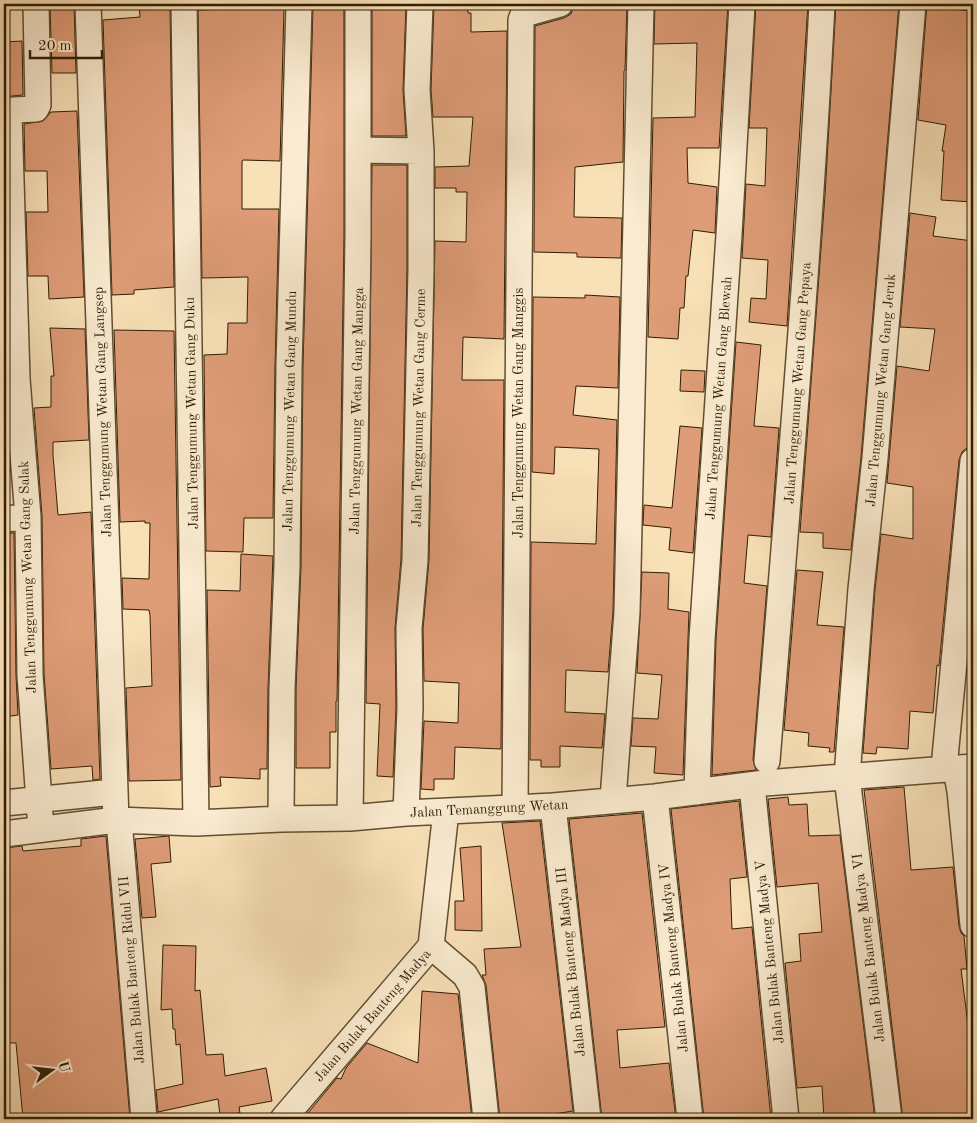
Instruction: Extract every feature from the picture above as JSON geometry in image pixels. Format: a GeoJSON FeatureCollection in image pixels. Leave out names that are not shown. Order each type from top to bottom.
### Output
{"type":"FeatureCollection","features":[{"type":"Feature","properties":{"kind":"street","name":"Jalan Tenggumung Wetan Gang Salak"},"geometry":{"type":"LineString","coordinates":[[36,4],[38,105],[36,109],[13,110],[9,114],[7,160],[17,378],[28,518],[30,675],[40,814]]}},
{"type":"Feature","properties":{"kind":"street","name":"Jalan Tenggumung Wetan Gang Langsep"},"geometry":{"type":"LineString","coordinates":[[88,4],[114,792],[117,820]]}},
{"type":"Feature","properties":{"kind":"street","name":"Jalan Tenggumung Wetan Gang Duku"},"geometry":{"type":"LineString","coordinates":[[184,4],[197,814]]}},
{"type":"Feature","properties":{"kind":"street","name":"Jalan Tenggumung Wetan Gang Mundu"},"geometry":{"type":"LineString","coordinates":[[281,811],[282,689],[287,566],[289,366],[299,4]]}},
{"type":"Feature","properties":{"kind":"street","name":"Jalan Tenggumung Wetan Gang Mangga"},"geometry":{"type":"LineString","coordinates":[[350,804],[358,4]]}},
{"type":"Feature","properties":{"kind":"street","name":"Jalan Tenggumung Wetan Gang Cerme"},"geometry":{"type":"LineString","coordinates":[[406,806],[410,708],[409,628],[414,560],[421,269],[421,151],[417,90],[420,4]]}},
{"type":"Feature","properties":{"kind":"street","name":"Jalan Tenggumung Wetan Gang Manggis"},"geometry":{"type":"LineString","coordinates":[[515,799],[521,20],[523,15],[560,4]]}},
{"type":"Feature","properties":{"kind":"street"},"geometry":{"type":"LineString","coordinates":[[614,790],[627,612],[641,4]]}},
{"type":"Feature","properties":{"kind":"street","name":"Jalan Tenggumung Wetan Gang Blewah"},"geometry":{"type":"LineString","coordinates":[[699,776],[702,640],[729,245],[742,4]]}},
{"type":"Feature","properties":{"kind":"street","name":"Jalan Tenggumung Wetan Gang Pepaya"},"geometry":{"type":"LineString","coordinates":[[763,775],[800,357],[822,4]]}},
{"type":"Feature","properties":{"kind":"street","name":"Jalan Tenggumung Wetan Gang Jeruk"},"geometry":{"type":"LineString","coordinates":[[848,769],[861,589],[875,458],[913,4]]}},
{"type":"Feature","properties":{"kind":"street"},"geometry":{"type":"LineString","coordinates":[[358,150],[421,151]]}},
{"type":"Feature","properties":{"kind":"street"},"geometry":{"type":"LineString","coordinates":[[973,461],[953,763],[960,791],[973,924]]}},
{"type":"Feature","properties":{"kind":"street"},"geometry":{"type":"LineString","coordinates":[[4,519],[28,518]]}},
{"type":"Feature","properties":{"kind":"street","name":"Jalan Temanggung Wetan"},"geometry":{"type":"LineString","coordinates":[[40,814],[117,820],[197,814],[281,811],[350,804],[406,806],[446,811],[515,799],[553,806],[614,790],[656,797],[699,776],[763,775],[953,763]]}},
{"type":"Feature","properties":{"kind":"street","name":"Jalan Bulak Banteng Madya VI"},"geometry":{"type":"LineString","coordinates":[[848,769],[889,1119]]}},
{"type":"Feature","properties":{"kind":"street","name":"Jalan Bulak Banteng Madya V"},"geometry":{"type":"LineString","coordinates":[[763,775],[786,1119]]}},
{"type":"Feature","properties":{"kind":"street"},"geometry":{"type":"LineString","coordinates":[[11,817],[40,814],[114,792]]}},
{"type":"Feature","properties":{"kind":"street","name":"Jalan Bulak Banteng Madya IV"},"geometry":{"type":"LineString","coordinates":[[656,797],[690,1119]]}},
{"type":"Feature","properties":{"kind":"street","name":"Jalan Bulak Banteng Madya III"},"geometry":{"type":"LineString","coordinates":[[553,806],[588,1119]]}},
{"type":"Feature","properties":{"kind":"street","name":"Jalan Bulak Banteng Madya"},"geometry":{"type":"LineString","coordinates":[[291,1117],[431,946],[446,811]]}},
{"type":"Feature","properties":{"kind":"street","name":"Jalan Bulak Banteng Ridul VII"},"geometry":{"type":"LineString","coordinates":[[117,820],[144,1119]]}},
{"type":"Feature","properties":{"kind":"street"},"geometry":{"type":"LineString","coordinates":[[431,946],[465,975],[472,987],[486,1119]]}},
{"type":"Feature","properties":{"kind":"building"},"geometry":{"type":"Polygon","coordinates":[[[50,4],[74,4],[76,73],[52,73],[50,4]]]}},
{"type":"Feature","properties":{"kind":"building"},"geometry":{"type":"Polygon","coordinates":[[[139,4],[170,4],[174,287],[134,290],[134,294],[112,295],[103,20],[140,17],[139,4]]]}},
{"type":"Feature","properties":{"kind":"building"},"geometry":{"type":"Polygon","coordinates":[[[318,4],[344,4],[344,236],[337,701],[336,732],[330,732],[330,768],[296,768],[303,366],[313,7],[318,7],[318,4]]]}},
{"type":"Feature","properties":{"kind":"building"},"geometry":{"type":"Polygon","coordinates":[[[372,4],[406,4],[403,90],[406,136],[372,136],[372,4]]]}},
{"type":"Feature","properties":{"kind":"building"},"geometry":{"type":"Polygon","coordinates":[[[434,4],[468,4],[468,13],[471,13],[471,32],[507,31],[504,339],[463,337],[462,380],[504,380],[501,749],[455,747],[454,779],[434,779],[434,790],[421,789],[424,721],[458,723],[459,683],[424,681],[423,629],[429,560],[435,241],[466,242],[467,192],[456,192],[456,188],[435,188],[435,167],[469,166],[473,117],[433,117],[431,90],[434,4]]]}},
{"type":"Feature","properties":{"kind":"building"},"geometry":{"type":"Polygon","coordinates":[[[574,4],[627,4],[623,162],[575,167],[574,217],[622,218],[621,258],[577,257],[577,253],[534,252],[535,26],[564,18],[571,14],[574,4]]]}},
{"type":"Feature","properties":{"kind":"building"},"geometry":{"type":"Polygon","coordinates":[[[655,4],[728,4],[719,148],[687,148],[688,183],[717,187],[715,233],[693,230],[688,276],[686,276],[684,308],[680,308],[678,339],[648,337],[653,118],[695,117],[697,43],[654,44],[655,4]]]}},
{"type":"Feature","properties":{"kind":"building"},"geometry":{"type":"Polygon","coordinates":[[[756,4],[808,4],[787,326],[749,322],[751,298],[766,299],[768,260],[742,258],[746,184],[765,186],[767,128],[749,128],[756,4]]]}},
{"type":"Feature","properties":{"kind":"building"},"geometry":{"type":"Polygon","coordinates":[[[836,4],[899,4],[861,457],[851,550],[823,548],[823,533],[800,532],[825,195],[836,4]]]}},
{"type":"Feature","properties":{"kind":"building"},"geometry":{"type":"Polygon","coordinates":[[[927,4],[951,4],[951,9],[973,11],[973,202],[941,200],[944,151],[942,151],[946,125],[918,120],[927,4]]]}},
{"type":"Feature","properties":{"kind":"building"},"geometry":{"type":"Polygon","coordinates":[[[284,8],[280,161],[242,161],[242,209],[279,209],[273,518],[244,518],[243,552],[206,551],[204,355],[227,354],[228,323],[247,323],[248,277],[202,278],[198,10],[284,8]]]}},
{"type":"Feature","properties":{"kind":"building"},"geometry":{"type":"Polygon","coordinates":[[[22,41],[23,95],[4,99],[4,42],[22,41]]]}},
{"type":"Feature","properties":{"kind":"building"},"geometry":{"type":"Polygon","coordinates":[[[77,111],[84,297],[49,299],[48,276],[28,276],[26,212],[48,212],[47,171],[25,171],[24,124],[43,121],[51,112],[77,111]]]}},
{"type":"Feature","properties":{"kind":"building"},"geometry":{"type":"Polygon","coordinates":[[[372,165],[407,165],[407,269],[401,559],[395,628],[396,708],[393,777],[377,776],[380,704],[366,703],[372,165]]]}},
{"type":"Feature","properties":{"kind":"building"},"geometry":{"type":"Polygon","coordinates":[[[910,213],[936,217],[933,236],[973,241],[973,447],[967,448],[962,452],[959,460],[933,713],[910,711],[908,749],[877,747],[876,754],[863,753],[881,534],[913,539],[913,487],[887,483],[897,366],[929,371],[935,329],[900,327],[910,213]]]}},
{"type":"Feature","properties":{"kind":"building"},"geometry":{"type":"Polygon","coordinates":[[[585,295],[620,297],[618,388],[576,386],[573,415],[617,420],[613,611],[608,672],[566,670],[565,712],[605,714],[602,748],[560,746],[560,767],[541,767],[541,760],[530,760],[531,542],[596,544],[599,449],[555,447],[554,474],[532,472],[533,297],[585,298],[585,295]]]}},
{"type":"Feature","properties":{"kind":"building"},"geometry":{"type":"Polygon","coordinates":[[[50,328],[85,329],[89,440],[53,442],[53,455],[58,515],[91,512],[100,779],[93,780],[92,766],[51,769],[44,674],[42,516],[34,408],[51,407],[51,376],[54,376],[50,328]]]}},
{"type":"Feature","properties":{"kind":"building"},"geometry":{"type":"Polygon","coordinates":[[[114,330],[174,331],[181,780],[129,781],[126,688],[152,686],[150,615],[149,610],[123,609],[122,578],[149,579],[150,523],[145,523],[145,521],[120,522],[114,330]]]}},
{"type":"Feature","properties":{"kind":"building"},"geometry":{"type":"Polygon","coordinates":[[[736,342],[761,345],[754,426],[779,428],[771,537],[748,535],[744,583],[767,586],[753,760],[756,770],[712,775],[716,640],[736,342]]]}},
{"type":"Feature","properties":{"kind":"building"},"geometry":{"type":"Polygon","coordinates":[[[681,370],[705,371],[704,392],[680,391],[681,370]]]}},
{"type":"Feature","properties":{"kind":"building"},"geometry":{"type":"Polygon","coordinates":[[[5,410],[10,472],[4,472],[5,410]]]}},
{"type":"Feature","properties":{"kind":"building"},"geometry":{"type":"Polygon","coordinates":[[[680,426],[702,428],[693,553],[669,550],[671,528],[643,525],[644,505],[672,508],[680,426]]]}},
{"type":"Feature","properties":{"kind":"building"},"geometry":{"type":"Polygon","coordinates":[[[4,533],[14,533],[18,715],[4,717],[4,533]]]}},
{"type":"Feature","properties":{"kind":"building"},"geometry":{"type":"Polygon","coordinates":[[[241,554],[273,556],[267,769],[260,769],[260,779],[220,777],[221,786],[210,787],[207,590],[240,591],[241,554]]]}},
{"type":"Feature","properties":{"kind":"building"},"geometry":{"type":"Polygon","coordinates":[[[797,570],[823,572],[817,625],[844,627],[834,752],[829,752],[830,748],[808,746],[809,733],[784,730],[797,570]]]}},
{"type":"Feature","properties":{"kind":"building"},"geometry":{"type":"Polygon","coordinates":[[[642,572],[669,573],[668,609],[689,612],[683,775],[654,773],[656,747],[631,746],[633,718],[658,719],[662,675],[637,673],[642,572]]]}},
{"type":"Feature","properties":{"kind":"building"},"geometry":{"type":"Polygon","coordinates":[[[973,611],[973,672],[968,671],[973,611]]]}},
{"type":"Feature","properties":{"kind":"building"},"geometry":{"type":"Polygon","coordinates":[[[904,787],[911,870],[953,867],[959,926],[964,936],[967,969],[961,969],[969,1033],[973,1085],[973,1119],[903,1119],[864,790],[904,787]]]}},
{"type":"Feature","properties":{"kind":"building"},"geometry":{"type":"Polygon","coordinates":[[[788,797],[789,805],[807,804],[809,836],[840,835],[875,1119],[824,1119],[822,1086],[797,1088],[785,963],[801,961],[799,934],[822,932],[818,883],[777,887],[768,799],[788,797]]]}},
{"type":"Feature","properties":{"kind":"building"},"geometry":{"type":"Polygon","coordinates":[[[739,801],[747,877],[730,879],[732,929],[752,927],[771,1119],[704,1119],[671,809],[739,801]]]}},
{"type":"Feature","properties":{"kind":"building"},"geometry":{"type":"Polygon","coordinates":[[[642,813],[665,1027],[617,1030],[620,1068],[669,1063],[676,1119],[602,1119],[569,819],[642,813]]]}},
{"type":"Feature","properties":{"kind":"building"},"geometry":{"type":"Polygon","coordinates":[[[540,821],[573,1111],[535,1117],[535,1119],[500,1119],[486,985],[482,975],[486,975],[484,949],[521,947],[502,823],[540,821]]]}},
{"type":"Feature","properties":{"kind":"building"},"geometry":{"type":"Polygon","coordinates":[[[106,836],[130,1119],[23,1119],[16,1043],[4,1043],[4,947],[6,947],[4,848],[22,846],[23,851],[81,846],[81,839],[106,836]]]}},
{"type":"Feature","properties":{"kind":"building"},"geometry":{"type":"Polygon","coordinates":[[[169,836],[171,862],[151,864],[156,917],[142,918],[135,839],[169,836]]]}},
{"type":"Feature","properties":{"kind":"building"},"geometry":{"type":"Polygon","coordinates":[[[481,846],[482,931],[455,930],[455,901],[464,901],[460,848],[481,846]]]}},
{"type":"Feature","properties":{"kind":"building"},"geometry":{"type":"Polygon","coordinates":[[[163,945],[196,946],[195,991],[200,990],[206,1055],[223,1054],[225,1076],[266,1068],[272,1101],[239,1107],[240,1113],[220,1115],[218,1099],[158,1112],[156,1090],[183,1084],[180,1044],[176,1045],[172,1009],[161,1010],[163,945]]]}},
{"type":"Feature","properties":{"kind":"building"},"geometry":{"type":"Polygon","coordinates":[[[422,991],[458,994],[472,1119],[322,1119],[308,1113],[337,1078],[341,1079],[346,1068],[367,1043],[418,1063],[422,991]]]}}]}
